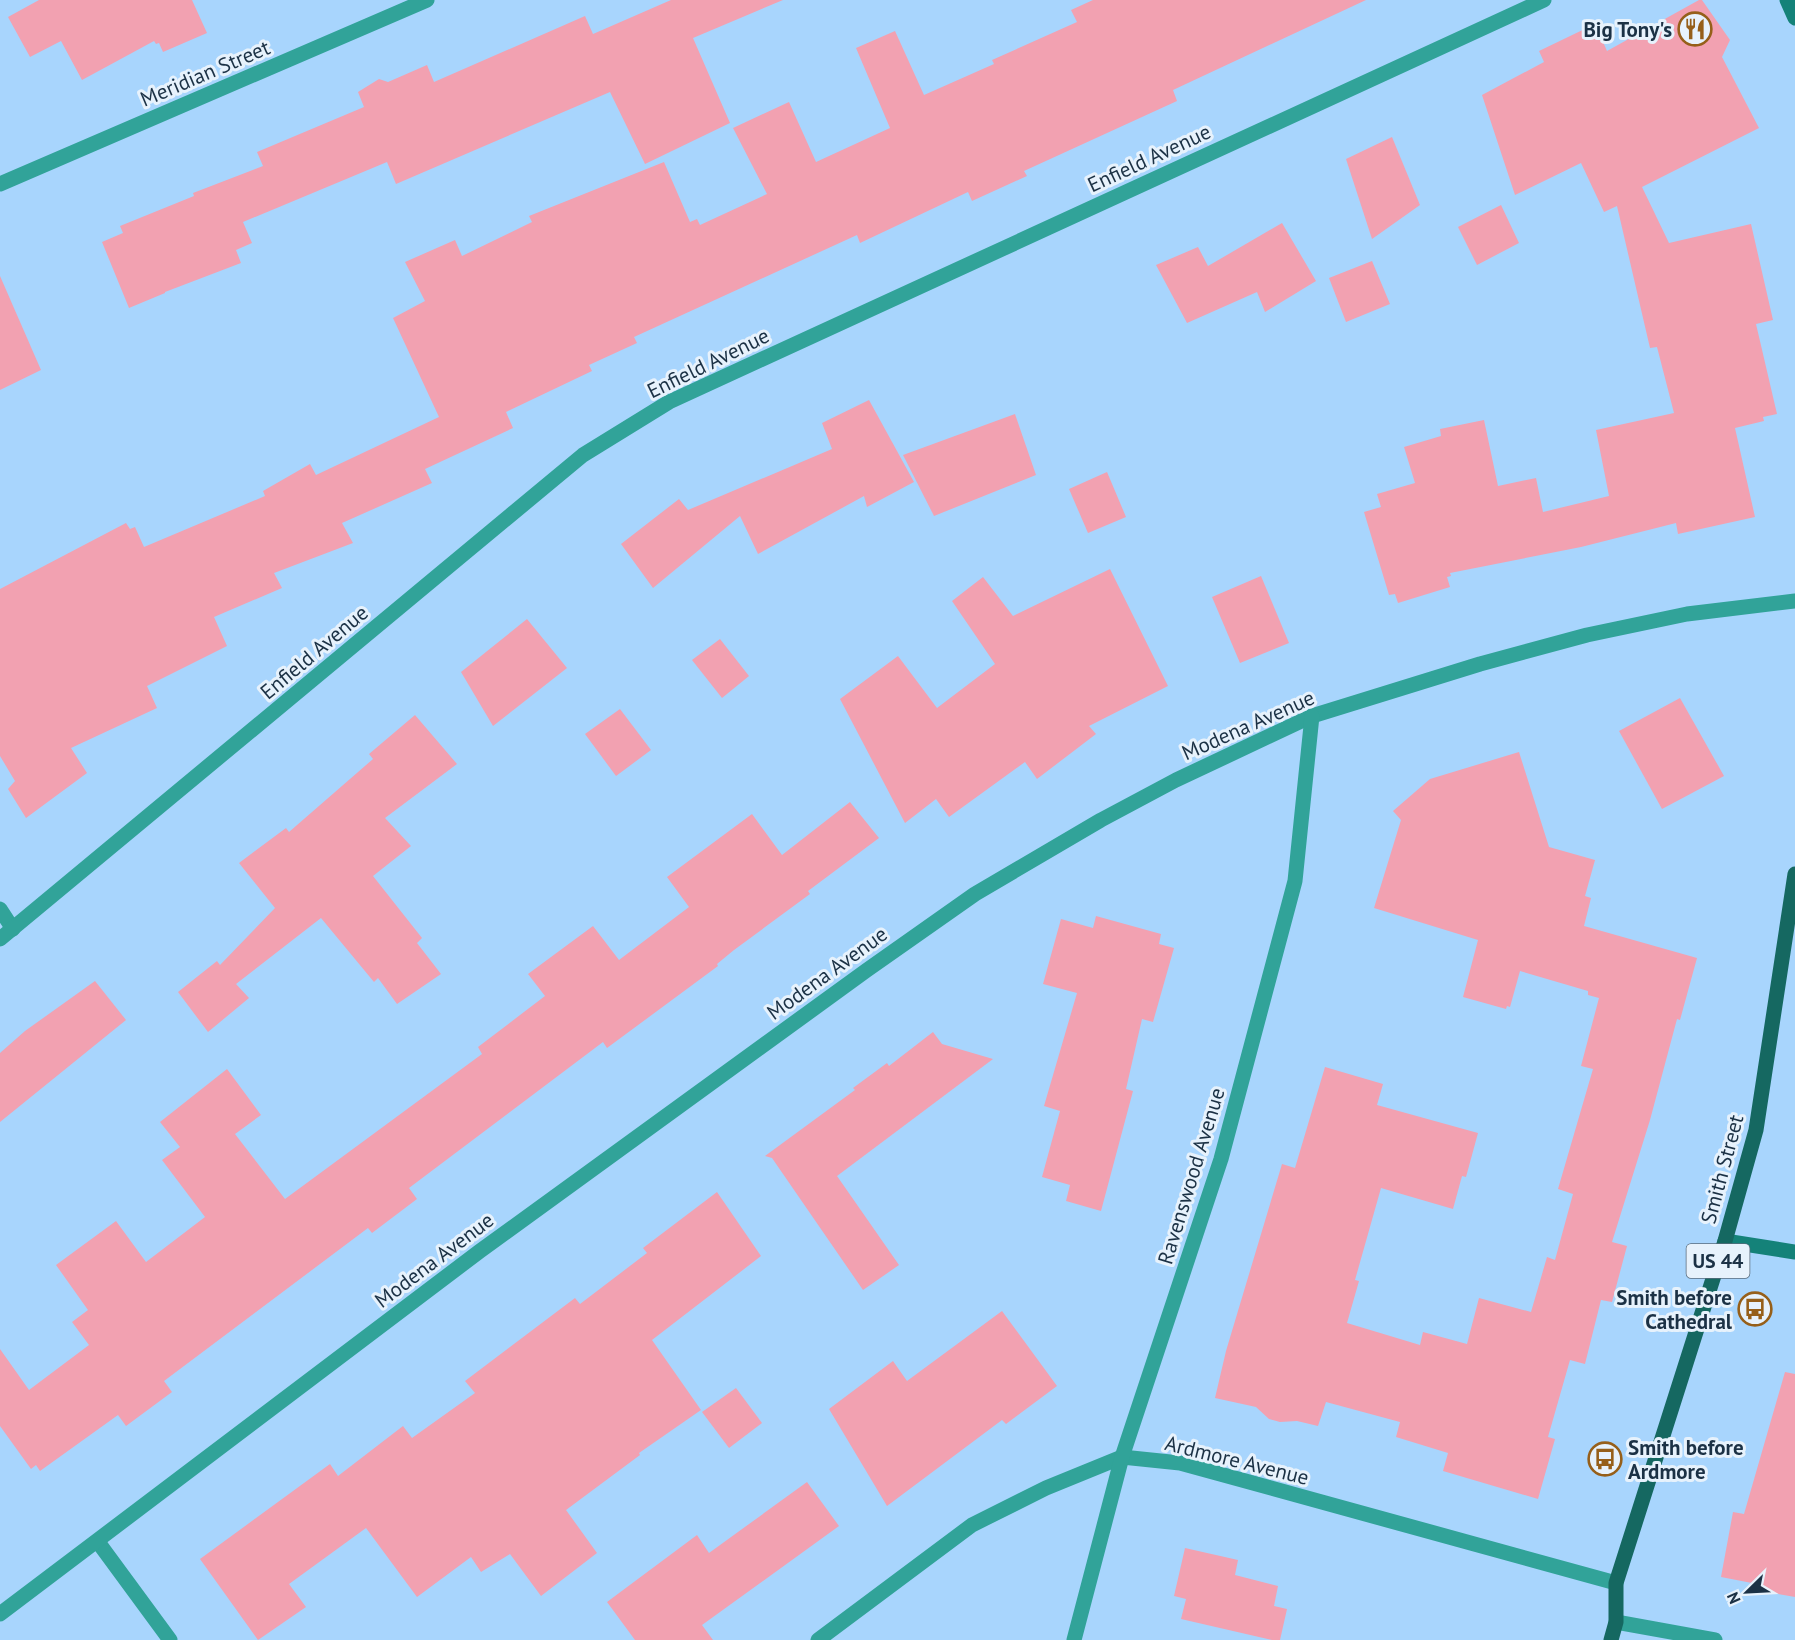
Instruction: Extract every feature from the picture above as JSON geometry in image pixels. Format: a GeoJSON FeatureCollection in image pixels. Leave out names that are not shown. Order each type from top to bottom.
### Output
{"type":"FeatureCollection","features":[{"type":"Feature","properties":{"kind":"main road","name":"Smith Street"},"geometry":{"type":"LineString","coordinates":[[1611,1640],[1616,1622],[1616,1583],[1725,1241],[1756,1130],[1795,874]]}},
{"type":"Feature","properties":{"kind":"street","name":"Meridian Street"},"geometry":{"type":"LineString","coordinates":[[0,184],[427,0]]}},
{"type":"Feature","properties":{"kind":"street","name":"Enfield Avenue"},"geometry":{"type":"LineString","coordinates":[[0,939],[583,455],[669,402],[1544,0]]}},
{"type":"Feature","properties":{"kind":"street"},"geometry":{"type":"LineString","coordinates":[[1787,0],[1795,18]]}},
{"type":"Feature","properties":{"kind":"street","name":"Modena Avenue"},"geometry":{"type":"LineString","coordinates":[[0,1614],[480,1251],[867,970],[975,894],[1101,820],[1251,744],[1312,716],[1480,664],[1587,635],[1687,614],[1795,601]]}},
{"type":"Feature","properties":{"kind":"street","name":"Ravenswood Avenue"},"geometry":{"type":"LineString","coordinates":[[1074,1640],[1122,1457],[1221,1159],[1295,881],[1312,716]]}},
{"type":"Feature","properties":{"kind":"street"},"geometry":{"type":"LineString","coordinates":[[0,909],[13,929]]}},
{"type":"Feature","properties":{"kind":"street"},"geometry":{"type":"LineString","coordinates":[[1725,1241],[1795,1252]]}},
{"type":"Feature","properties":{"kind":"street","name":"Ardmore Avenue"},"geometry":{"type":"LineString","coordinates":[[818,1640],[972,1525],[1046,1488],[1122,1457],[1179,1463],[1616,1583]]}},
{"type":"Feature","properties":{"kind":"street"},"geometry":{"type":"LineString","coordinates":[[98,1542],[170,1640]]}},
{"type":"Feature","properties":{"kind":"street"},"geometry":{"type":"LineString","coordinates":[[1616,1622],[1715,1640]]}},
{"type":"Feature","properties":{"kind":"building"},"geometry":{"type":"Polygon","coordinates":[[[39,0],[192,0],[207,33],[163,52],[159,43],[156,44],[154,41],[82,80],[61,41],[30,57],[8,17],[39,0]]]}},
{"type":"Feature","properties":{"kind":"building"},"geometry":{"type":"Polygon","coordinates":[[[671,0],[783,0],[693,38],[730,123],[645,164],[610,92],[396,184],[387,162],[243,222],[252,243],[236,250],[241,263],[129,308],[102,242],[123,233],[120,226],[194,196],[193,193],[263,166],[257,152],[364,107],[358,92],[379,79],[388,82],[427,65],[434,82],[585,16],[593,34],[671,0]]]}},
{"type":"Feature","properties":{"kind":"building"},"geometry":{"type":"Polygon","coordinates":[[[1093,0],[1366,0],[1173,90],[1177,101],[1024,171],[1027,176],[972,201],[968,192],[860,243],[857,235],[634,337],[637,343],[589,365],[592,371],[506,412],[513,428],[425,469],[432,483],[342,523],[353,543],[274,573],[282,588],[214,617],[227,646],[147,686],[157,708],[71,748],[87,773],[26,818],[8,789],[15,781],[0,756],[0,589],[126,523],[130,529],[135,527],[144,547],[265,496],[263,491],[310,464],[316,475],[439,417],[393,318],[425,301],[405,262],[455,240],[462,256],[532,222],[529,216],[664,162],[690,222],[697,219],[700,225],[767,194],[733,128],[789,102],[816,162],[890,128],[856,48],[895,31],[924,95],[994,64],[992,60],[1077,22],[1071,10],[1093,0]]]}},
{"type":"Feature","properties":{"kind":"building"},"geometry":{"type":"Polygon","coordinates":[[[1702,0],[1730,40],[1722,57],[1759,128],[1642,187],[1669,243],[1751,224],[1773,320],[1756,324],[1777,414],[1763,417],[1764,421],[1735,428],[1755,517],[1678,534],[1676,523],[1581,547],[1450,573],[1451,576],[1447,577],[1450,587],[1398,603],[1395,594],[1389,595],[1364,512],[1381,507],[1377,494],[1415,483],[1404,447],[1441,436],[1440,429],[1484,420],[1498,486],[1536,478],[1543,512],[1609,496],[1596,430],[1674,413],[1657,347],[1650,348],[1617,206],[1604,212],[1581,163],[1515,195],[1482,95],[1544,62],[1539,51],[1595,24],[1607,51],[1702,0]]]}},
{"type":"Feature","properties":{"kind":"building"},"geometry":{"type":"Polygon","coordinates":[[[1392,137],[1420,205],[1372,239],[1346,159],[1392,137]]]}},
{"type":"Feature","properties":{"kind":"building"},"geometry":{"type":"Polygon","coordinates":[[[1501,205],[1519,243],[1477,265],[1458,227],[1501,205]]]}},
{"type":"Feature","properties":{"kind":"building"},"geometry":{"type":"Polygon","coordinates":[[[1282,223],[1316,281],[1265,312],[1257,292],[1187,323],[1156,265],[1198,247],[1208,266],[1282,223]]]}},
{"type":"Feature","properties":{"kind":"building"},"geometry":{"type":"Polygon","coordinates":[[[1372,261],[1390,304],[1346,322],[1329,278],[1372,261]]]}},
{"type":"Feature","properties":{"kind":"building"},"geometry":{"type":"Polygon","coordinates":[[[0,276],[41,370],[0,390],[0,276]]]}},
{"type":"Feature","properties":{"kind":"building"},"geometry":{"type":"Polygon","coordinates":[[[869,400],[914,482],[867,507],[864,496],[758,554],[740,516],[653,588],[621,544],[679,499],[688,510],[832,449],[822,423],[869,400]]]}},
{"type":"Feature","properties":{"kind":"building"},"geometry":{"type":"Polygon","coordinates":[[[1015,414],[1036,475],[934,516],[903,455],[1015,414]]]}},
{"type":"Feature","properties":{"kind":"building"},"geometry":{"type":"Polygon","coordinates":[[[1107,472],[1126,517],[1088,533],[1069,489],[1107,472]]]}},
{"type":"Feature","properties":{"kind":"building"},"geometry":{"type":"Polygon","coordinates":[[[1110,569],[1168,686],[1089,726],[1096,734],[1037,779],[1025,762],[949,817],[936,799],[905,823],[840,699],[898,656],[937,708],[995,664],[952,601],[983,577],[1013,616],[1110,569]]]}},
{"type":"Feature","properties":{"kind":"building"},"geometry":{"type":"Polygon","coordinates":[[[1261,576],[1289,643],[1240,663],[1212,597],[1261,576]]]}},
{"type":"Feature","properties":{"kind":"building"},"geometry":{"type":"Polygon","coordinates":[[[527,619],[567,668],[493,726],[461,672],[527,619]]]}},
{"type":"Feature","properties":{"kind":"building"},"geometry":{"type":"Polygon","coordinates":[[[720,639],[749,676],[722,698],[692,660],[720,639]]]}},
{"type":"Feature","properties":{"kind":"building"},"geometry":{"type":"Polygon","coordinates":[[[1680,698],[1724,776],[1662,809],[1619,731],[1680,698]]]}},
{"type":"Feature","properties":{"kind":"building"},"geometry":{"type":"Polygon","coordinates":[[[620,709],[651,750],[616,776],[585,734],[620,709]]]}},
{"type":"Feature","properties":{"kind":"building"},"geometry":{"type":"Polygon","coordinates":[[[415,715],[457,764],[385,818],[411,846],[373,876],[422,938],[417,943],[441,974],[397,1004],[378,978],[374,982],[321,918],[236,984],[249,998],[208,1032],[178,992],[217,961],[220,965],[275,908],[239,863],[286,828],[289,832],[373,759],[369,754],[415,715]]]}},
{"type":"Feature","properties":{"kind":"building"},"geometry":{"type":"Polygon","coordinates":[[[1519,752],[1549,847],[1595,860],[1585,896],[1591,898],[1584,926],[1697,958],[1612,1242],[1627,1246],[1612,1302],[1601,1300],[1585,1364],[1570,1360],[1548,1437],[1555,1439],[1538,1499],[1443,1471],[1448,1453],[1396,1437],[1400,1422],[1326,1402],[1318,1426],[1297,1421],[1280,1422],[1269,1419],[1256,1407],[1215,1398],[1226,1351],[1282,1164],[1295,1168],[1325,1067],[1383,1084],[1377,1105],[1478,1133],[1466,1177],[1462,1176],[1453,1209],[1381,1188],[1355,1280],[1359,1281],[1347,1323],[1420,1345],[1423,1332],[1467,1344],[1479,1298],[1531,1312],[1547,1257],[1555,1260],[1573,1194],[1558,1189],[1593,1069],[1581,1066],[1599,998],[1588,995],[1588,991],[1520,971],[1510,1007],[1507,1006],[1506,1009],[1463,997],[1478,940],[1374,908],[1401,820],[1393,811],[1430,779],[1519,752]]]}},
{"type":"Feature","properties":{"kind":"building"},"geometry":{"type":"Polygon","coordinates":[[[850,802],[879,838],[808,891],[810,894],[734,950],[717,964],[718,966],[607,1048],[603,1042],[409,1188],[417,1199],[372,1233],[368,1228],[164,1381],[172,1392],[126,1426],[118,1415],[40,1471],[36,1465],[31,1469],[0,1426],[0,1349],[29,1390],[89,1345],[72,1322],[88,1310],[56,1265],[116,1221],[146,1262],[205,1217],[162,1160],[180,1147],[160,1122],[227,1069],[261,1115],[235,1134],[285,1199],[482,1054],[478,1047],[545,996],[528,974],[593,926],[619,960],[689,907],[667,877],[752,814],[782,855],[850,802]]]}},
{"type":"Feature","properties":{"kind":"building"},"geometry":{"type":"Polygon","coordinates":[[[1096,916],[1161,934],[1159,944],[1174,948],[1153,1022],[1142,1019],[1126,1089],[1133,1091],[1101,1211],[1066,1201],[1070,1185],[1042,1177],[1060,1111],[1044,1106],[1077,993],[1043,984],[1061,919],[1093,928],[1096,916]]]}},
{"type":"Feature","properties":{"kind":"building"},"geometry":{"type":"Polygon","coordinates":[[[95,981],[126,1020],[0,1122],[0,1053],[25,1031],[95,981]]]}},
{"type":"Feature","properties":{"kind":"building"},"geometry":{"type":"Polygon","coordinates":[[[933,1032],[942,1044],[993,1059],[837,1176],[899,1265],[863,1290],[772,1158],[765,1156],[855,1090],[853,1088],[887,1063],[889,1066],[933,1032]]]}},
{"type":"Feature","properties":{"kind":"building"},"geometry":{"type":"Polygon","coordinates":[[[717,1192],[761,1256],[652,1340],[701,1410],[639,1453],[640,1455],[566,1510],[597,1553],[541,1596],[510,1554],[481,1572],[471,1557],[417,1597],[366,1528],[289,1584],[306,1607],[258,1640],[200,1559],[330,1464],[338,1476],[403,1426],[412,1438],[475,1393],[465,1381],[575,1298],[580,1304],[647,1253],[643,1248],[717,1192]]]}},
{"type":"Feature","properties":{"kind":"building"},"geometry":{"type":"Polygon","coordinates":[[[1002,1311],[1057,1386],[1006,1424],[1002,1420],[887,1506],[829,1409],[893,1361],[907,1381],[1002,1311]]]}},
{"type":"Feature","properties":{"kind":"building"},"geometry":{"type":"Polygon","coordinates":[[[1785,1372],[1795,1374],[1795,1597],[1756,1590],[1757,1584],[1721,1577],[1733,1512],[1744,1514],[1785,1372]]]}},
{"type":"Feature","properties":{"kind":"building"},"geometry":{"type":"Polygon","coordinates":[[[736,1388],[762,1423],[729,1448],[702,1412],[736,1388]]]}},
{"type":"Feature","properties":{"kind":"building"},"geometry":{"type":"Polygon","coordinates":[[[807,1482],[839,1526],[702,1625],[713,1640],[635,1640],[607,1602],[697,1535],[709,1553],[807,1482]]]}},
{"type":"Feature","properties":{"kind":"building"},"geometry":{"type":"Polygon","coordinates":[[[1185,1548],[1238,1560],[1235,1575],[1278,1586],[1274,1606],[1287,1609],[1280,1640],[1181,1619],[1186,1599],[1174,1596],[1185,1548]]]}},
{"type":"Feature","properties":{"kind":"place","name":"Big Tony's"},"geometry":{"type":"Point","coordinates":[1695,29]}},
{"type":"Feature","properties":{"kind":"place","name":"Smith before Cathedral"},"geometry":{"type":"Point","coordinates":[1755,1309]}},
{"type":"Feature","properties":{"kind":"place","name":"Smith before Ardmore"},"geometry":{"type":"Point","coordinates":[1605,1459]}}]}
